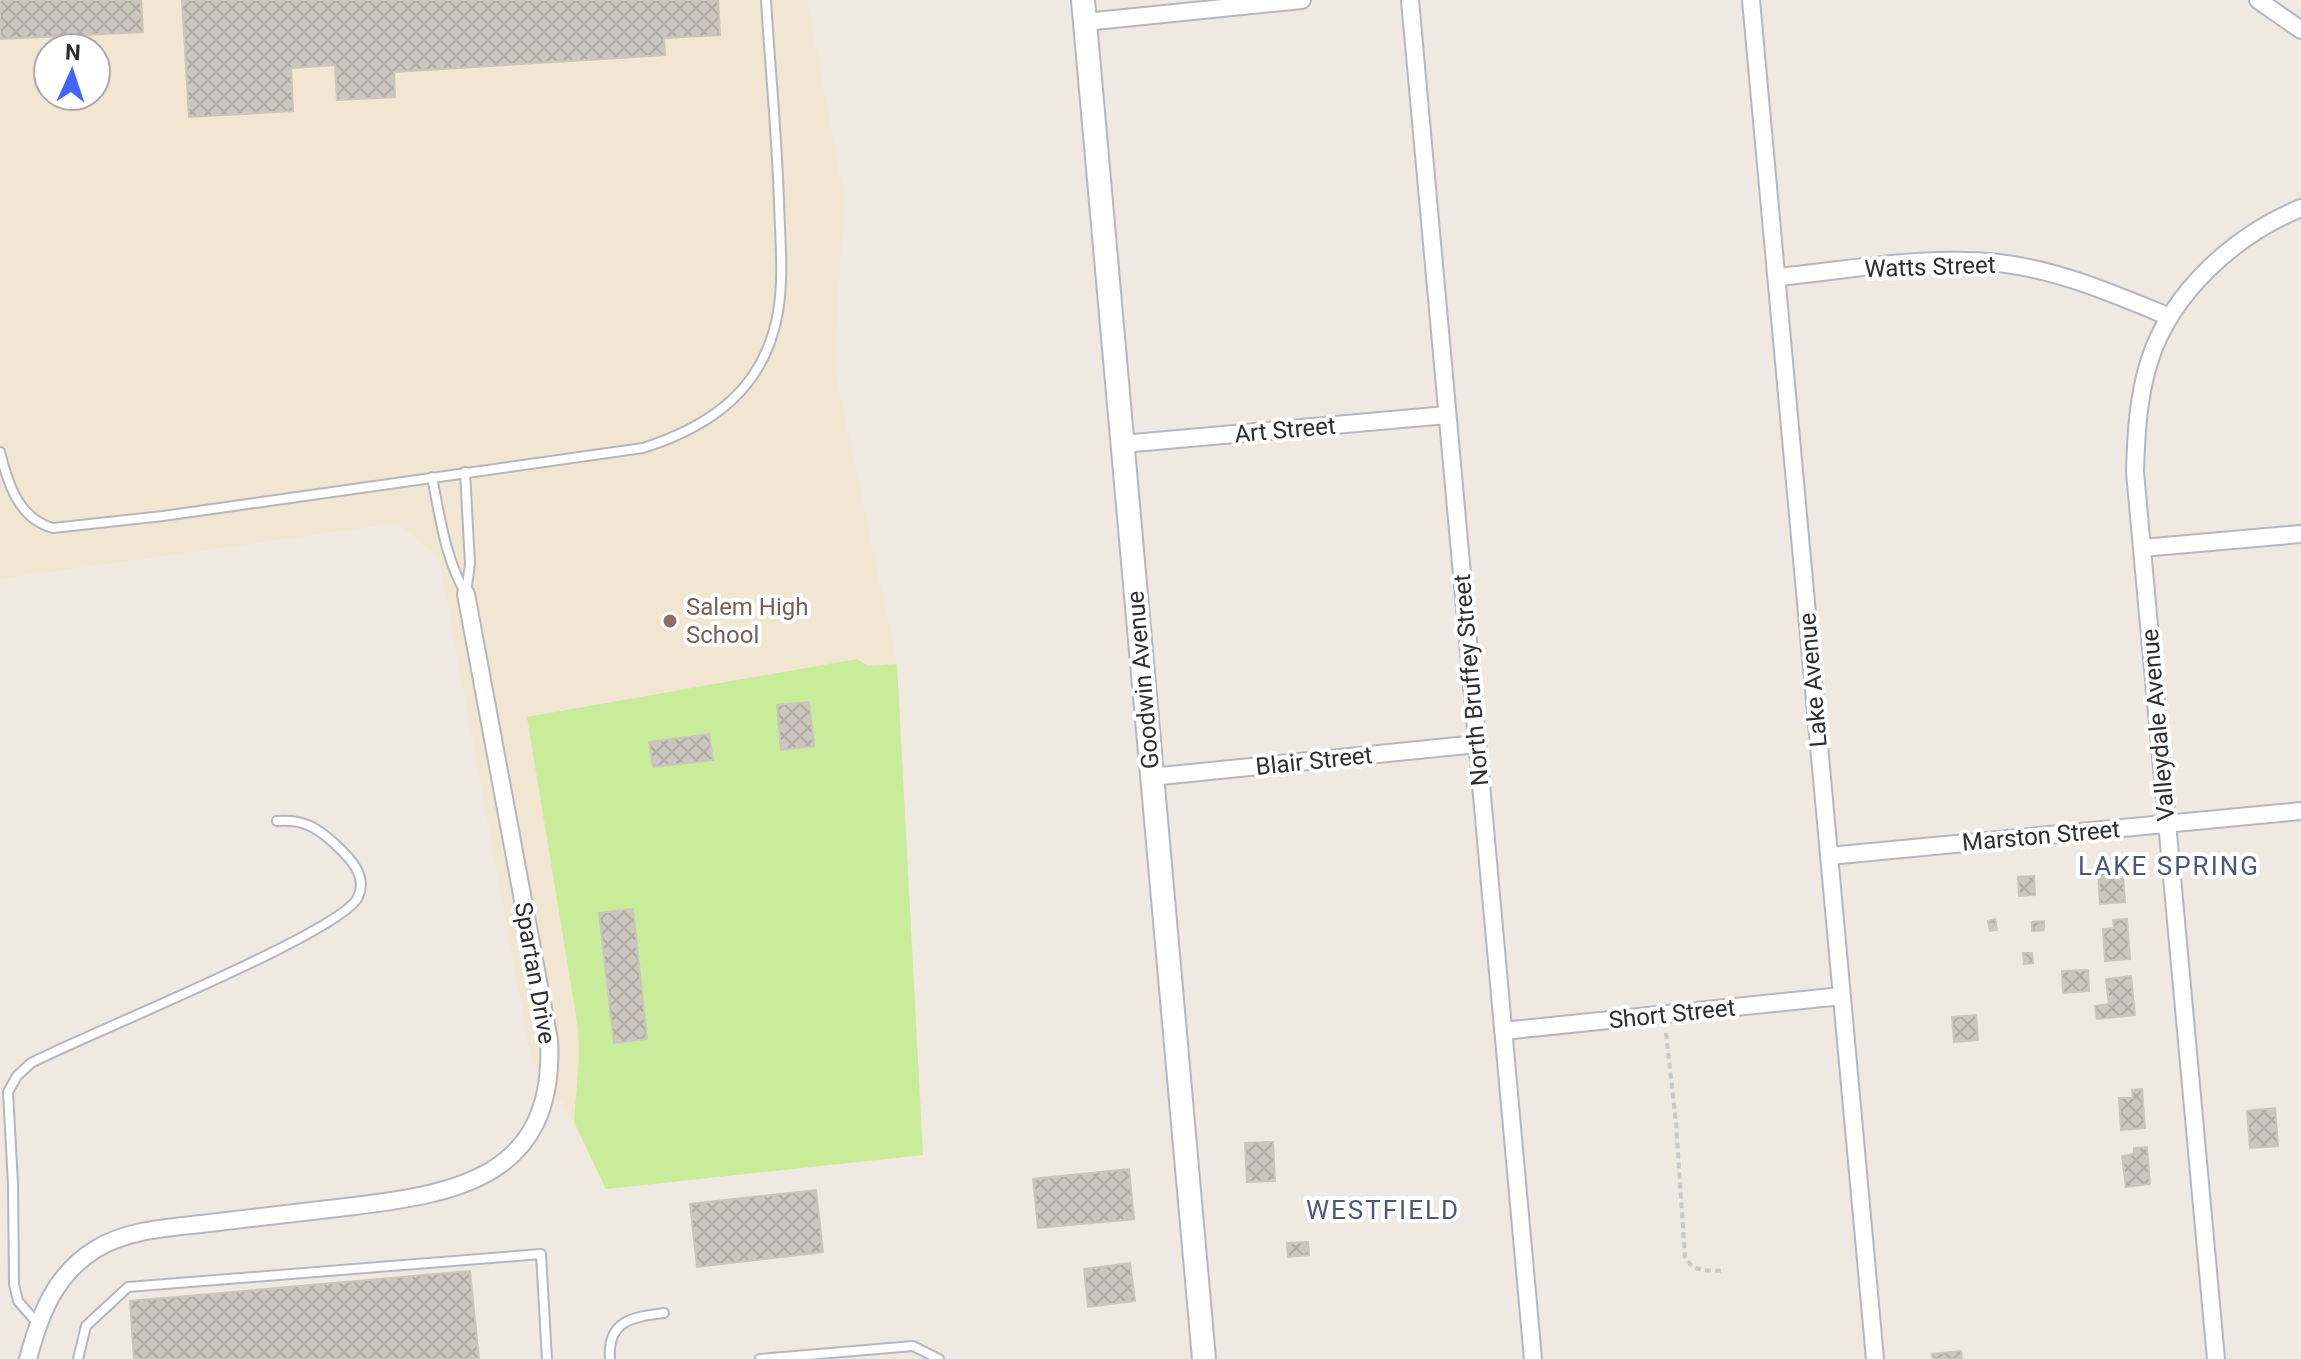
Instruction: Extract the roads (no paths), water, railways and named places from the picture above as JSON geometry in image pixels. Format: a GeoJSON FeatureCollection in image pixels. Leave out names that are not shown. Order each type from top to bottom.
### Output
{"type":"FeatureCollection","features":[{"type":"Feature","properties":{"kind":"street"},"geometry":{"type":"LineString","coordinates":[[1084,11],[1302,0]]}},
{"type":"Feature","properties":{"kind":"street","name":"North Bruffey Street"},"geometry":{"type":"LineString","coordinates":[[1410,0],[1533,1359]]}},
{"type":"Feature","properties":{"kind":"street","name":"Lake Avenue"},"geometry":{"type":"LineString","coordinates":[[1751,0],[1875,1359]]}},
{"type":"Feature","properties":{"kind":"street"},"geometry":{"type":"LineString","coordinates":[[2264,1],[2301,30]]}},
{"type":"Feature","properties":{"kind":"street","name":"Goodwin Avenue"},"geometry":{"type":"LineString","coordinates":[[1084,11],[1204,1359]]}},
{"type":"Feature","properties":{"kind":"street","name":"Valleydale Avenue"},"geometry":{"type":"LineString","coordinates":[[2216,1359],[2135,472],[2136,430],[2150,360],[2170,317],[2185,296],[2223,256],[2274,220],[2301,208]]}},
{"type":"Feature","properties":{"kind":"street","name":"Watts Street"},"geometry":{"type":"LineString","coordinates":[[1778,277],[1956,261],[1999,263],[2036,269],[2088,284],[2170,317]]}},
{"type":"Feature","properties":{"kind":"street","name":"Art Street"},"geometry":{"type":"LineString","coordinates":[[1122,444],[1447,415]]}},
{"type":"Feature","properties":{"kind":"street"},"geometry":{"type":"LineString","coordinates":[[2142,548],[2301,534]]}},
{"type":"Feature","properties":{"kind":"street","name":"Spartan Drive"},"geometry":{"type":"LineString","coordinates":[[28,1359],[51,1293],[78,1262],[113,1240],[153,1230],[442,1193],[463,1186],[505,1161],[524,1141],[538,1118],[547,1093],[549,1040],[466,594]]}},
{"type":"Feature","properties":{"kind":"street","name":"Blair Street"},"geometry":{"type":"LineString","coordinates":[[1151,777],[1477,744]]}},
{"type":"Feature","properties":{"kind":"street","name":"Marston Street"},"geometry":{"type":"LineString","coordinates":[[1829,856],[2301,811]]}},
{"type":"Feature","properties":{"kind":"street","name":"Short Street"},"geometry":{"type":"LineString","coordinates":[[1503,1031],[1842,996]]}},
{"type":"Feature","properties":{"kind":"lane"},"geometry":{"type":"LineString","coordinates":[[0,452],[17,499],[28,517],[40,525],[53,528],[163,516],[643,448],[678,437],[704,423],[728,405],[757,368],[774,328],[781,285],[778,172],[766,0]]}},
{"type":"Feature","properties":{"kind":"lane"},"geometry":{"type":"LineString","coordinates":[[465,472],[470,564],[466,594]]}},
{"type":"Feature","properties":{"kind":"lane"},"geometry":{"type":"LineString","coordinates":[[432,477],[451,561],[466,594]]}},
{"type":"Feature","properties":{"kind":"lane"},"geometry":{"type":"LineString","coordinates":[[38,1324],[18,1301],[14,1284],[8,1092],[17,1076],[31,1063],[249,963],[313,931],[353,905],[360,894],[361,882],[359,872],[345,853],[309,823],[277,821]]}},
{"type":"Feature","properties":{"kind":"lane"},"geometry":{"type":"LineString","coordinates":[[78,1359],[86,1326],[128,1287],[541,1254],[547,1359]]}},
{"type":"Feature","properties":{"kind":"lane"},"geometry":{"type":"LineString","coordinates":[[610,1359],[609,1346],[617,1328],[632,1317],[664,1313]]}},
{"type":"Feature","properties":{"kind":"lane"},"geometry":{"type":"LineString","coordinates":[[760,1359],[913,1346],[939,1359]]}},
{"type":"Feature","properties":{"kind":"place","name":"Salem High School"},"geometry":{"type":"Point","coordinates":[670,621]}},
{"type":"Feature","properties":{"kind":"district","name":"LAKE SPRING"},"geometry":{"type":"Point","coordinates":[2169,866]}},
{"type":"Feature","properties":{"kind":"district","name":"WESTFIELD"},"geometry":{"type":"Point","coordinates":[1383,1210]}}]}
